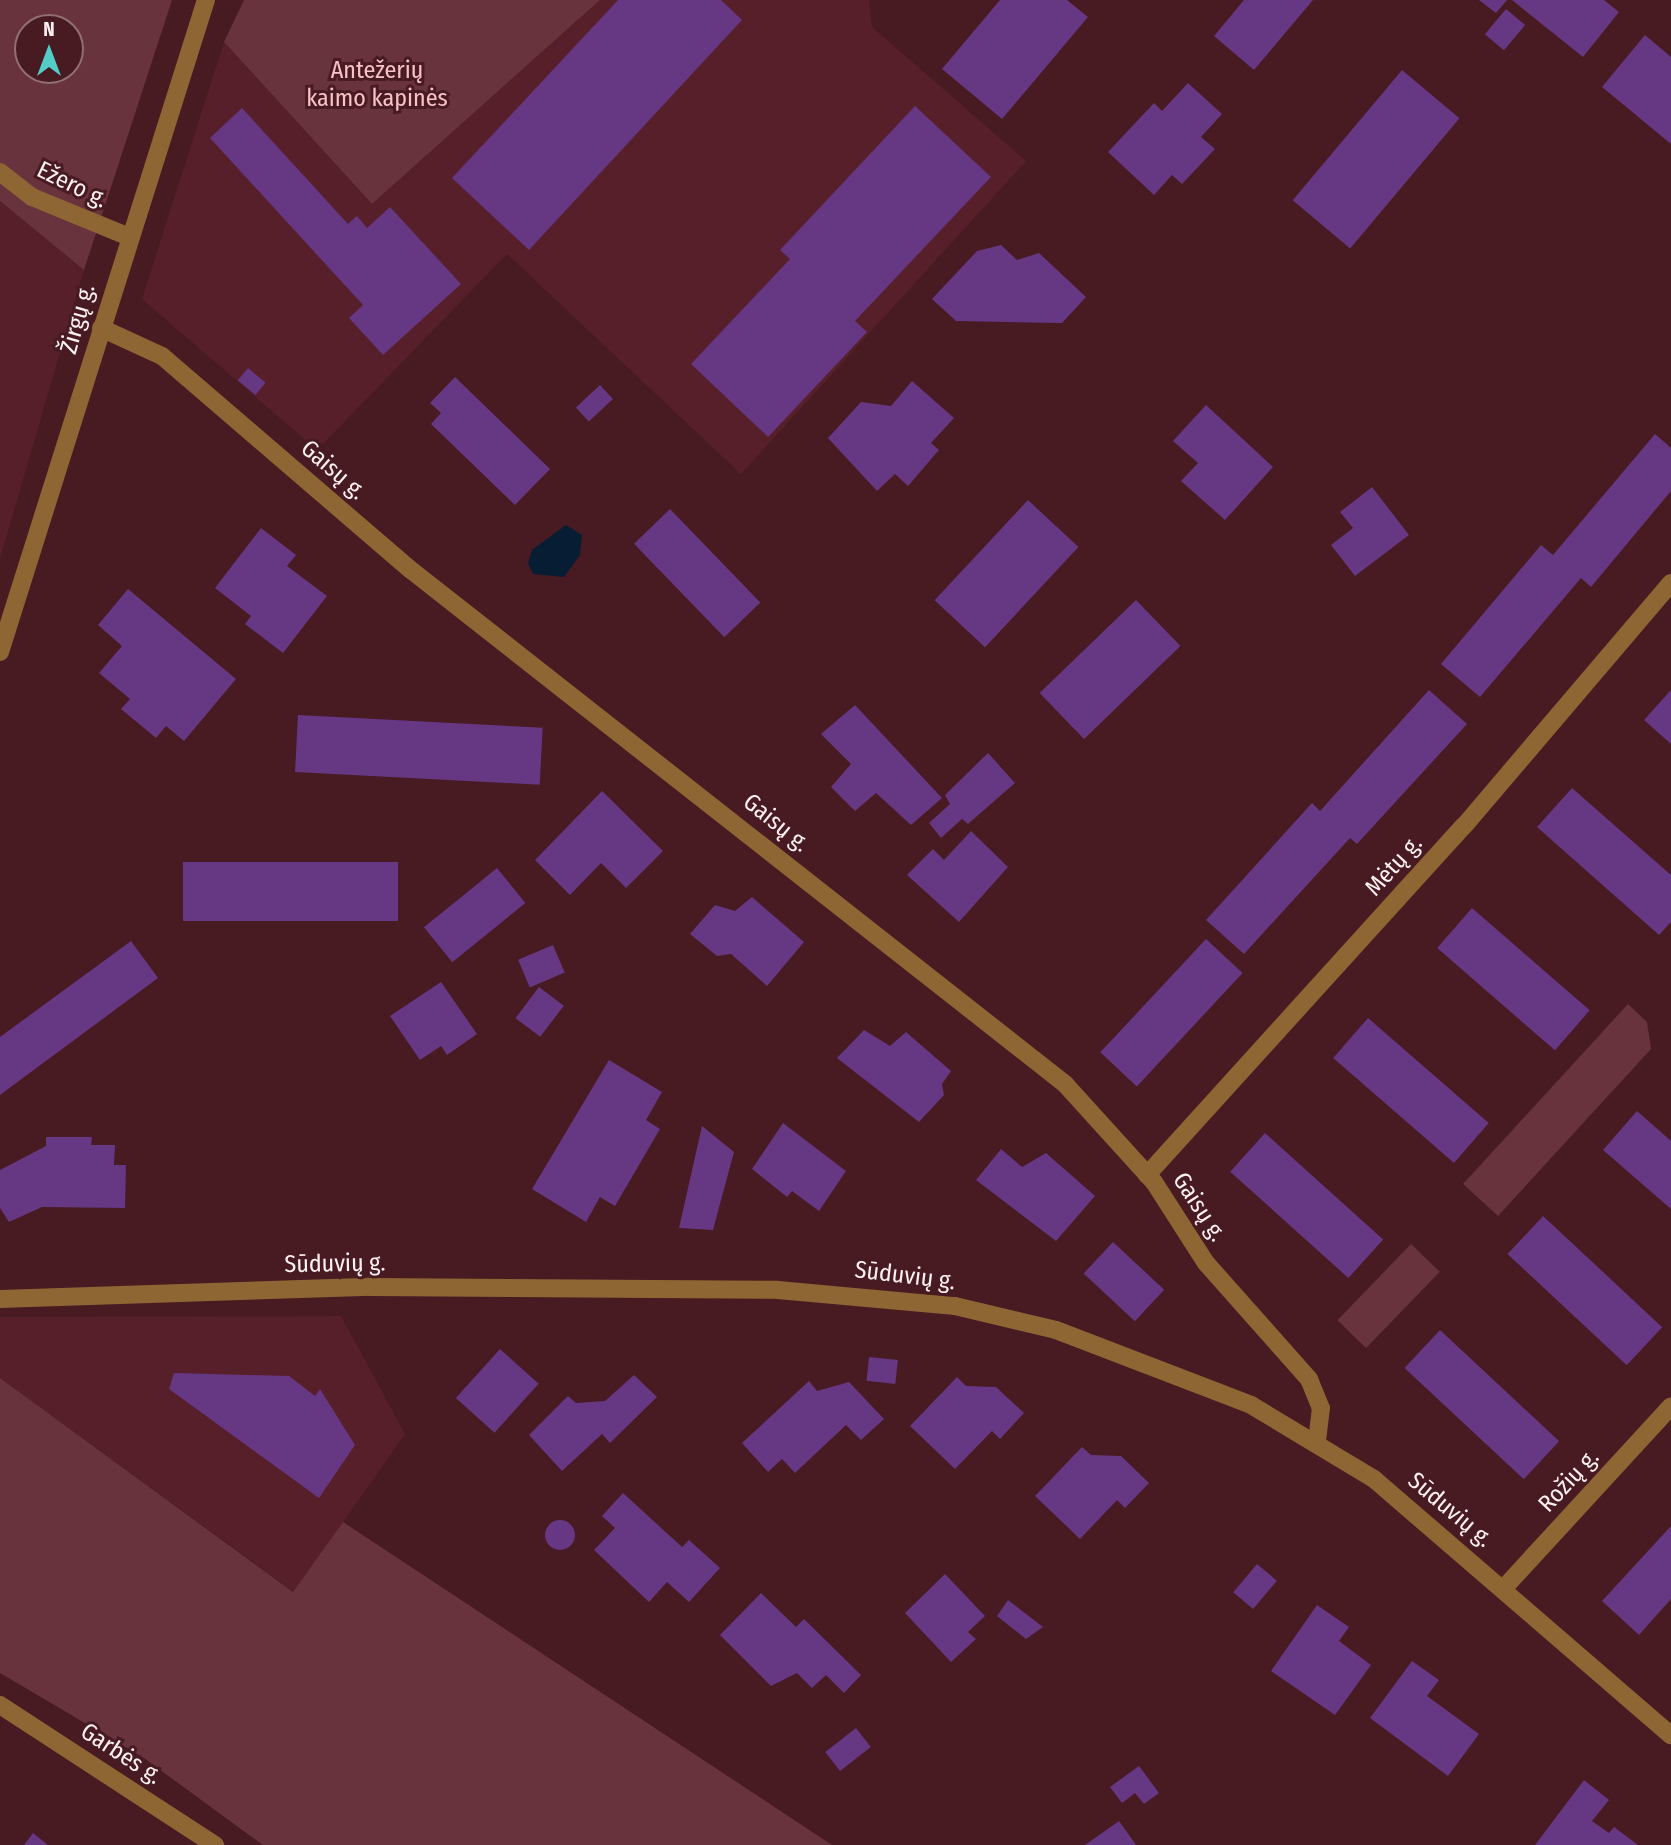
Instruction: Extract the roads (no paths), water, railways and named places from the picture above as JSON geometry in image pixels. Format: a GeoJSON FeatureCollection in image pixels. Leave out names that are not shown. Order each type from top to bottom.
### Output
{"type":"FeatureCollection","features":[{"type":"Feature","properties":{"kind":"street","name":"Žirgų g."},"geometry":{"type":"LineString","coordinates":[[0,652],[127,236],[206,0]]}},
{"type":"Feature","properties":{"kind":"street","name":"Ežero g."},"geometry":{"type":"LineString","coordinates":[[0,172],[32,197],[127,236]]}},
{"type":"Feature","properties":{"kind":"street","name":"Gaisų g."},"geometry":{"type":"LineString","coordinates":[[101,328],[162,356],[411,570],[1065,1084],[1147,1175],[1206,1263],[1310,1379],[1321,1408],[1317,1442]]}},
{"type":"Feature","properties":{"kind":"street","name":"Mėtų g."},"geometry":{"type":"LineString","coordinates":[[1147,1175],[1464,826],[1671,583]]}},
{"type":"Feature","properties":{"kind":"street","name":"Sūduvių g."},"geometry":{"type":"LineString","coordinates":[[0,1299],[384,1287],[861,1294],[955,1306],[1056,1330],[1251,1405],[1317,1442],[1374,1479],[1671,1735]]}},
{"type":"Feature","properties":{"kind":"street","name":"Rožių g."},"geometry":{"type":"LineString","coordinates":[[1503,1589],[1671,1406]]}},
{"type":"Feature","properties":{"kind":"street","name":"Garbės g."},"geometry":{"type":"LineString","coordinates":[[0,1706],[215,1845]]}},
{"type":"Feature","properties":{"kind":"water"},"geometry":{"type":"Polygon","coordinates":[[[566,525],[582,535],[580,555],[564,577],[533,574],[528,563],[532,550],[566,525]]]}},
{"type":"Feature","properties":{"kind":"park label","name":"Antežerių kaimo kapinės"},"geometry":{"type":"Point","coordinates":[377,85]}}]}
